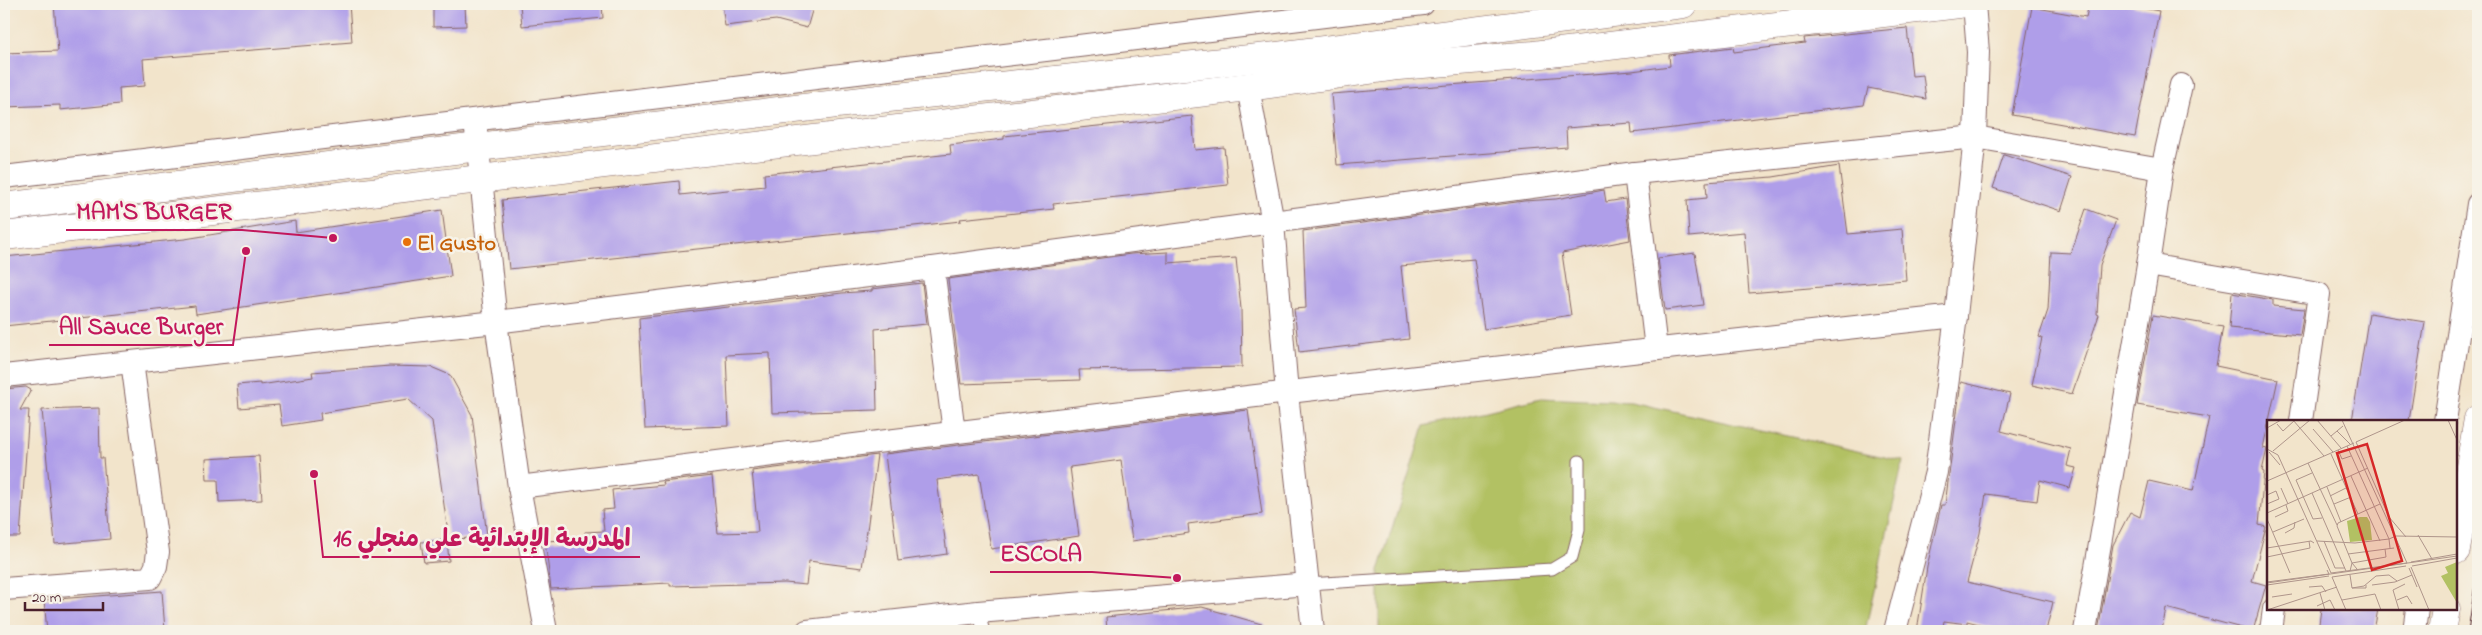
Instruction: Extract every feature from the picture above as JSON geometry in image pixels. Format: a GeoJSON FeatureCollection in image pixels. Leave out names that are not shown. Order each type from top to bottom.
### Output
{"type":"FeatureCollection","features":[{"type":"Feature","properties":{"kind":"main road"},"geometry":{"type":"LineString","coordinates":[[4,207],[879,99],[1276,56],[1683,4]]}},
{"type":"Feature","properties":{"kind":"main road"},"geometry":{"type":"LineString","coordinates":[[4,236],[1248,87],[1398,66],[1525,56],[1959,4]]}},
{"type":"Feature","properties":{"kind":"main road"},"geometry":{"type":"LineString","coordinates":[[2457,544],[2478,419]]}},
{"type":"Feature","properties":{"kind":"main road"},"geometry":{"type":"LineString","coordinates":[[2442,631],[2446,610]]}},
{"type":"Feature","properties":{"kind":"street"},"geometry":{"type":"LineString","coordinates":[[4,177],[1423,4]]}},
{"type":"Feature","properties":{"kind":"street"},"geometry":{"type":"LineString","coordinates":[[1895,631],[1936,472],[1956,316],[1976,137],[1978,52],[1974,4]]}},
{"type":"Feature","properties":{"kind":"street"},"geometry":{"type":"LineString","coordinates":[[2085,631],[2148,265],[2162,169],[2181,85]]}},
{"type":"Feature","properties":{"kind":"street"},"geometry":{"type":"LineString","coordinates":[[1248,87],[1273,223],[1287,393],[1313,631]]}},
{"type":"Feature","properties":{"kind":"street"},"geometry":{"type":"LineString","coordinates":[[475,120],[496,322],[519,487],[546,631]]}},
{"type":"Feature","properties":{"kind":"street"},"geometry":{"type":"LineString","coordinates":[[4,376],[496,322],[933,268],[1636,173],[1976,137],[2162,169]]}},
{"type":"Feature","properties":{"kind":"street"},"geometry":{"type":"LineString","coordinates":[[1636,173],[1656,349]]}},
{"type":"Feature","properties":{"kind":"street"},"geometry":{"type":"LineString","coordinates":[[2445,420],[2478,204]]}},
{"type":"Feature","properties":{"kind":"street"},"geometry":{"type":"LineString","coordinates":[[2148,265],[2319,294],[2301,420]]}},
{"type":"Feature","properties":{"kind":"street"},"geometry":{"type":"LineString","coordinates":[[933,268],[954,432]]}},
{"type":"Feature","properties":{"kind":"street"},"geometry":{"type":"LineString","coordinates":[[519,487],[954,432],[1656,349],[1956,316]]}},
{"type":"Feature","properties":{"kind":"street"},"geometry":{"type":"LineString","coordinates":[[4,589],[150,578],[154,572],[158,552],[132,362]]}},
{"type":"Feature","properties":{"kind":"street"},"geometry":{"type":"LineString","coordinates":[[807,631],[981,622],[1308,584]]}},
{"type":"Feature","properties":{"kind":"street"},"geometry":{"type":"LineString","coordinates":[[2271,631],[2274,610]]}},
{"type":"Feature","properties":{"kind":"street"},"geometry":{"type":"LineString","coordinates":[[2414,631],[2417,610]]}},
{"type":"Feature","properties":{"kind":"lane"},"geometry":{"type":"LineString","coordinates":[[1308,584],[1552,569],[1572,557],[1579,530],[1579,461]]}},
{"type":"Feature","properties":{"kind":"green space"},"geometry":{"type":"Polygon","coordinates":[[[1541,398],[1631,402],[1903,461],[1865,631],[1379,631],[1379,571],[1424,426],[1541,398]]]}},
{"type":"Feature","properties":{"kind":"building"},"geometry":{"type":"Polygon","coordinates":[[[54,4],[349,4],[352,42],[143,59],[145,86],[119,88],[120,104],[60,110],[60,105],[4,107],[4,53],[58,51],[54,4]]]}},
{"type":"Feature","properties":{"kind":"building"},"geometry":{"type":"Polygon","coordinates":[[[433,4],[465,4],[466,26],[433,27],[433,4]]]}},
{"type":"Feature","properties":{"kind":"building"},"geometry":{"type":"Polygon","coordinates":[[[520,4],[602,4],[603,18],[522,26],[520,4]]]}},
{"type":"Feature","properties":{"kind":"building"},"geometry":{"type":"Polygon","coordinates":[[[722,4],[814,4],[807,28],[776,20],[725,26],[722,4]]]}},
{"type":"Feature","properties":{"kind":"building"},"geometry":{"type":"Polygon","coordinates":[[[2089,4],[2121,4],[2159,11],[2135,137],[2012,115],[2032,7],[2086,17],[2089,4]]]}},
{"type":"Feature","properties":{"kind":"building"},"geometry":{"type":"Polygon","coordinates":[[[1907,28],[1912,76],[1923,75],[1926,99],[1868,88],[1864,105],[1632,133],[1631,123],[1566,128],[1567,147],[1337,165],[1331,94],[1632,71],[1670,66],[1669,55],[1733,47],[1734,52],[1805,43],[1804,38],[1907,28]]]}},
{"type":"Feature","properties":{"kind":"building"},"geometry":{"type":"Polygon","coordinates":[[[1192,116],[1195,150],[1224,147],[1228,185],[1053,204],[1054,209],[960,219],[961,221],[509,269],[502,200],[679,181],[680,195],[765,186],[764,174],[951,154],[950,145],[1004,139],[1004,136],[1192,116]]]}},
{"type":"Feature","properties":{"kind":"building"},"geometry":{"type":"Polygon","coordinates":[[[2004,155],[2072,177],[2061,211],[1993,188],[2004,155]]]}},
{"type":"Feature","properties":{"kind":"building"},"geometry":{"type":"Polygon","coordinates":[[[1839,166],[1848,234],[1902,229],[1906,280],[1749,293],[1744,232],[1689,237],[1687,200],[1707,198],[1706,182],[1773,177],[1839,166]]]}},
{"type":"Feature","properties":{"kind":"building"},"geometry":{"type":"Polygon","coordinates":[[[1604,190],[1606,202],[1625,199],[1630,240],[1562,253],[1571,315],[1484,329],[1474,259],[1401,266],[1409,339],[1299,352],[1294,309],[1306,308],[1303,231],[1524,201],[1556,199],[1604,190]]]}},
{"type":"Feature","properties":{"kind":"building"},"geometry":{"type":"Polygon","coordinates":[[[2086,209],[2116,220],[2100,265],[2097,314],[2099,315],[2072,394],[2032,385],[2042,338],[2039,337],[2048,310],[2051,252],[2071,253],[2086,209]]]}},
{"type":"Feature","properties":{"kind":"building"},"geometry":{"type":"Polygon","coordinates":[[[442,210],[451,276],[196,314],[195,306],[4,326],[4,257],[185,239],[295,221],[296,232],[442,210]]]}},
{"type":"Feature","properties":{"kind":"building"},"geometry":{"type":"Polygon","coordinates":[[[1168,252],[1168,263],[1236,258],[1241,309],[1242,367],[1079,370],[1080,380],[961,384],[948,279],[1131,254],[1168,252]]]}},
{"type":"Feature","properties":{"kind":"building"},"geometry":{"type":"Polygon","coordinates":[[[1695,253],[1703,305],[1665,310],[1658,258],[1695,253]]]}},
{"type":"Feature","properties":{"kind":"building"},"geometry":{"type":"Polygon","coordinates":[[[922,283],[927,324],[875,329],[877,410],[772,413],[770,353],[726,355],[729,426],[645,429],[639,318],[872,291],[872,289],[922,283]]]}},
{"type":"Feature","properties":{"kind":"building"},"geometry":{"type":"Polygon","coordinates":[[[2232,293],[2273,300],[2273,306],[2304,309],[2300,335],[2229,328],[2232,293]]]}},
{"type":"Feature","properties":{"kind":"building"},"geometry":{"type":"Polygon","coordinates":[[[2369,313],[2425,322],[2409,420],[2352,420],[2369,313]]]}},
{"type":"Feature","properties":{"kind":"building"},"geometry":{"type":"Polygon","coordinates":[[[2153,315],[2223,327],[2216,366],[2278,379],[2269,420],[2267,420],[2263,448],[2267,449],[2262,471],[2264,472],[2259,525],[2266,527],[2252,581],[2266,585],[2253,631],[2166,608],[2162,631],[2098,631],[2113,545],[2130,512],[2140,517],[2149,481],[2193,491],[2209,417],[2137,405],[2153,315]]]}},
{"type":"Feature","properties":{"kind":"building"},"geometry":{"type":"Polygon","coordinates":[[[390,366],[431,367],[450,375],[472,415],[487,536],[449,540],[432,421],[408,399],[320,413],[321,420],[282,426],[279,405],[239,408],[237,385],[260,383],[260,385],[313,377],[312,372],[390,366]]]}},
{"type":"Feature","properties":{"kind":"building"},"geometry":{"type":"Polygon","coordinates":[[[1961,382],[2010,394],[2001,431],[2071,449],[2067,466],[2076,468],[2070,488],[2040,480],[2037,501],[1986,494],[1980,533],[1967,582],[2053,602],[2046,631],[2007,631],[1967,621],[1967,624],[1944,621],[1942,631],[1917,631],[1927,567],[1941,505],[1945,505],[1961,382]]]}},
{"type":"Feature","properties":{"kind":"building"},"geometry":{"type":"Polygon","coordinates":[[[26,387],[31,390],[20,410],[29,410],[20,537],[4,537],[4,389],[26,387]]]}},
{"type":"Feature","properties":{"kind":"building"},"geometry":{"type":"Polygon","coordinates":[[[99,408],[100,458],[103,458],[110,539],[55,544],[42,410],[99,408]]]}},
{"type":"Feature","properties":{"kind":"building"},"geometry":{"type":"Polygon","coordinates":[[[1248,410],[1262,514],[1188,524],[1189,533],[1132,541],[1121,460],[1070,467],[1079,536],[991,549],[979,474],[937,480],[947,554],[898,561],[885,454],[1248,410]]]}},
{"type":"Feature","properties":{"kind":"building"},"geometry":{"type":"Polygon","coordinates":[[[877,455],[862,568],[809,561],[806,585],[785,583],[670,586],[670,583],[551,589],[545,541],[585,539],[585,532],[604,531],[602,510],[614,509],[612,490],[664,485],[663,482],[712,476],[718,533],[758,532],[752,471],[877,455]]]}},
{"type":"Feature","properties":{"kind":"building"},"geometry":{"type":"Polygon","coordinates":[[[259,456],[262,500],[219,502],[218,480],[207,480],[206,459],[259,456]]]}},
{"type":"Feature","properties":{"kind":"building"},"geometry":{"type":"Polygon","coordinates":[[[447,540],[449,561],[424,563],[421,542],[447,540]]]}},
{"type":"Feature","properties":{"kind":"building"},"geometry":{"type":"Polygon","coordinates":[[[162,591],[165,631],[47,631],[44,600],[162,591]]]}},
{"type":"Feature","properties":{"kind":"building"},"geometry":{"type":"Polygon","coordinates":[[[1202,607],[1265,625],[1264,631],[1107,631],[1106,617],[1202,607]]]}},
{"type":"Feature","properties":{"kind":"building"},"geometry":{"type":"Polygon","coordinates":[[[2321,610],[2378,610],[2374,631],[2318,631],[2321,610]]]}},
{"type":"Feature","properties":{"kind":"tram line"},"geometry":{"type":"LineString","coordinates":[[2468,631],[2478,565]]}},
{"type":"Feature","properties":{"kind":"place","name":"MAM'S BURGER"},"geometry":{"type":"Point","coordinates":[333,238]}},
{"type":"Feature","properties":{"kind":"place","name":"El Gusto"},"geometry":{"type":"Point","coordinates":[407,242]}},
{"type":"Feature","properties":{"kind":"place","name":"All Sauce Burger"},"geometry":{"type":"Point","coordinates":[246,251]}},
{"type":"Feature","properties":{"kind":"place","name":"المدرسة الإبتدائية علي منجلي 16"},"geometry":{"type":"Point","coordinates":[314,474]}},
{"type":"Feature","properties":{"kind":"place","name":"ESCOLA"},"geometry":{"type":"Point","coordinates":[1177,578]}}]}
